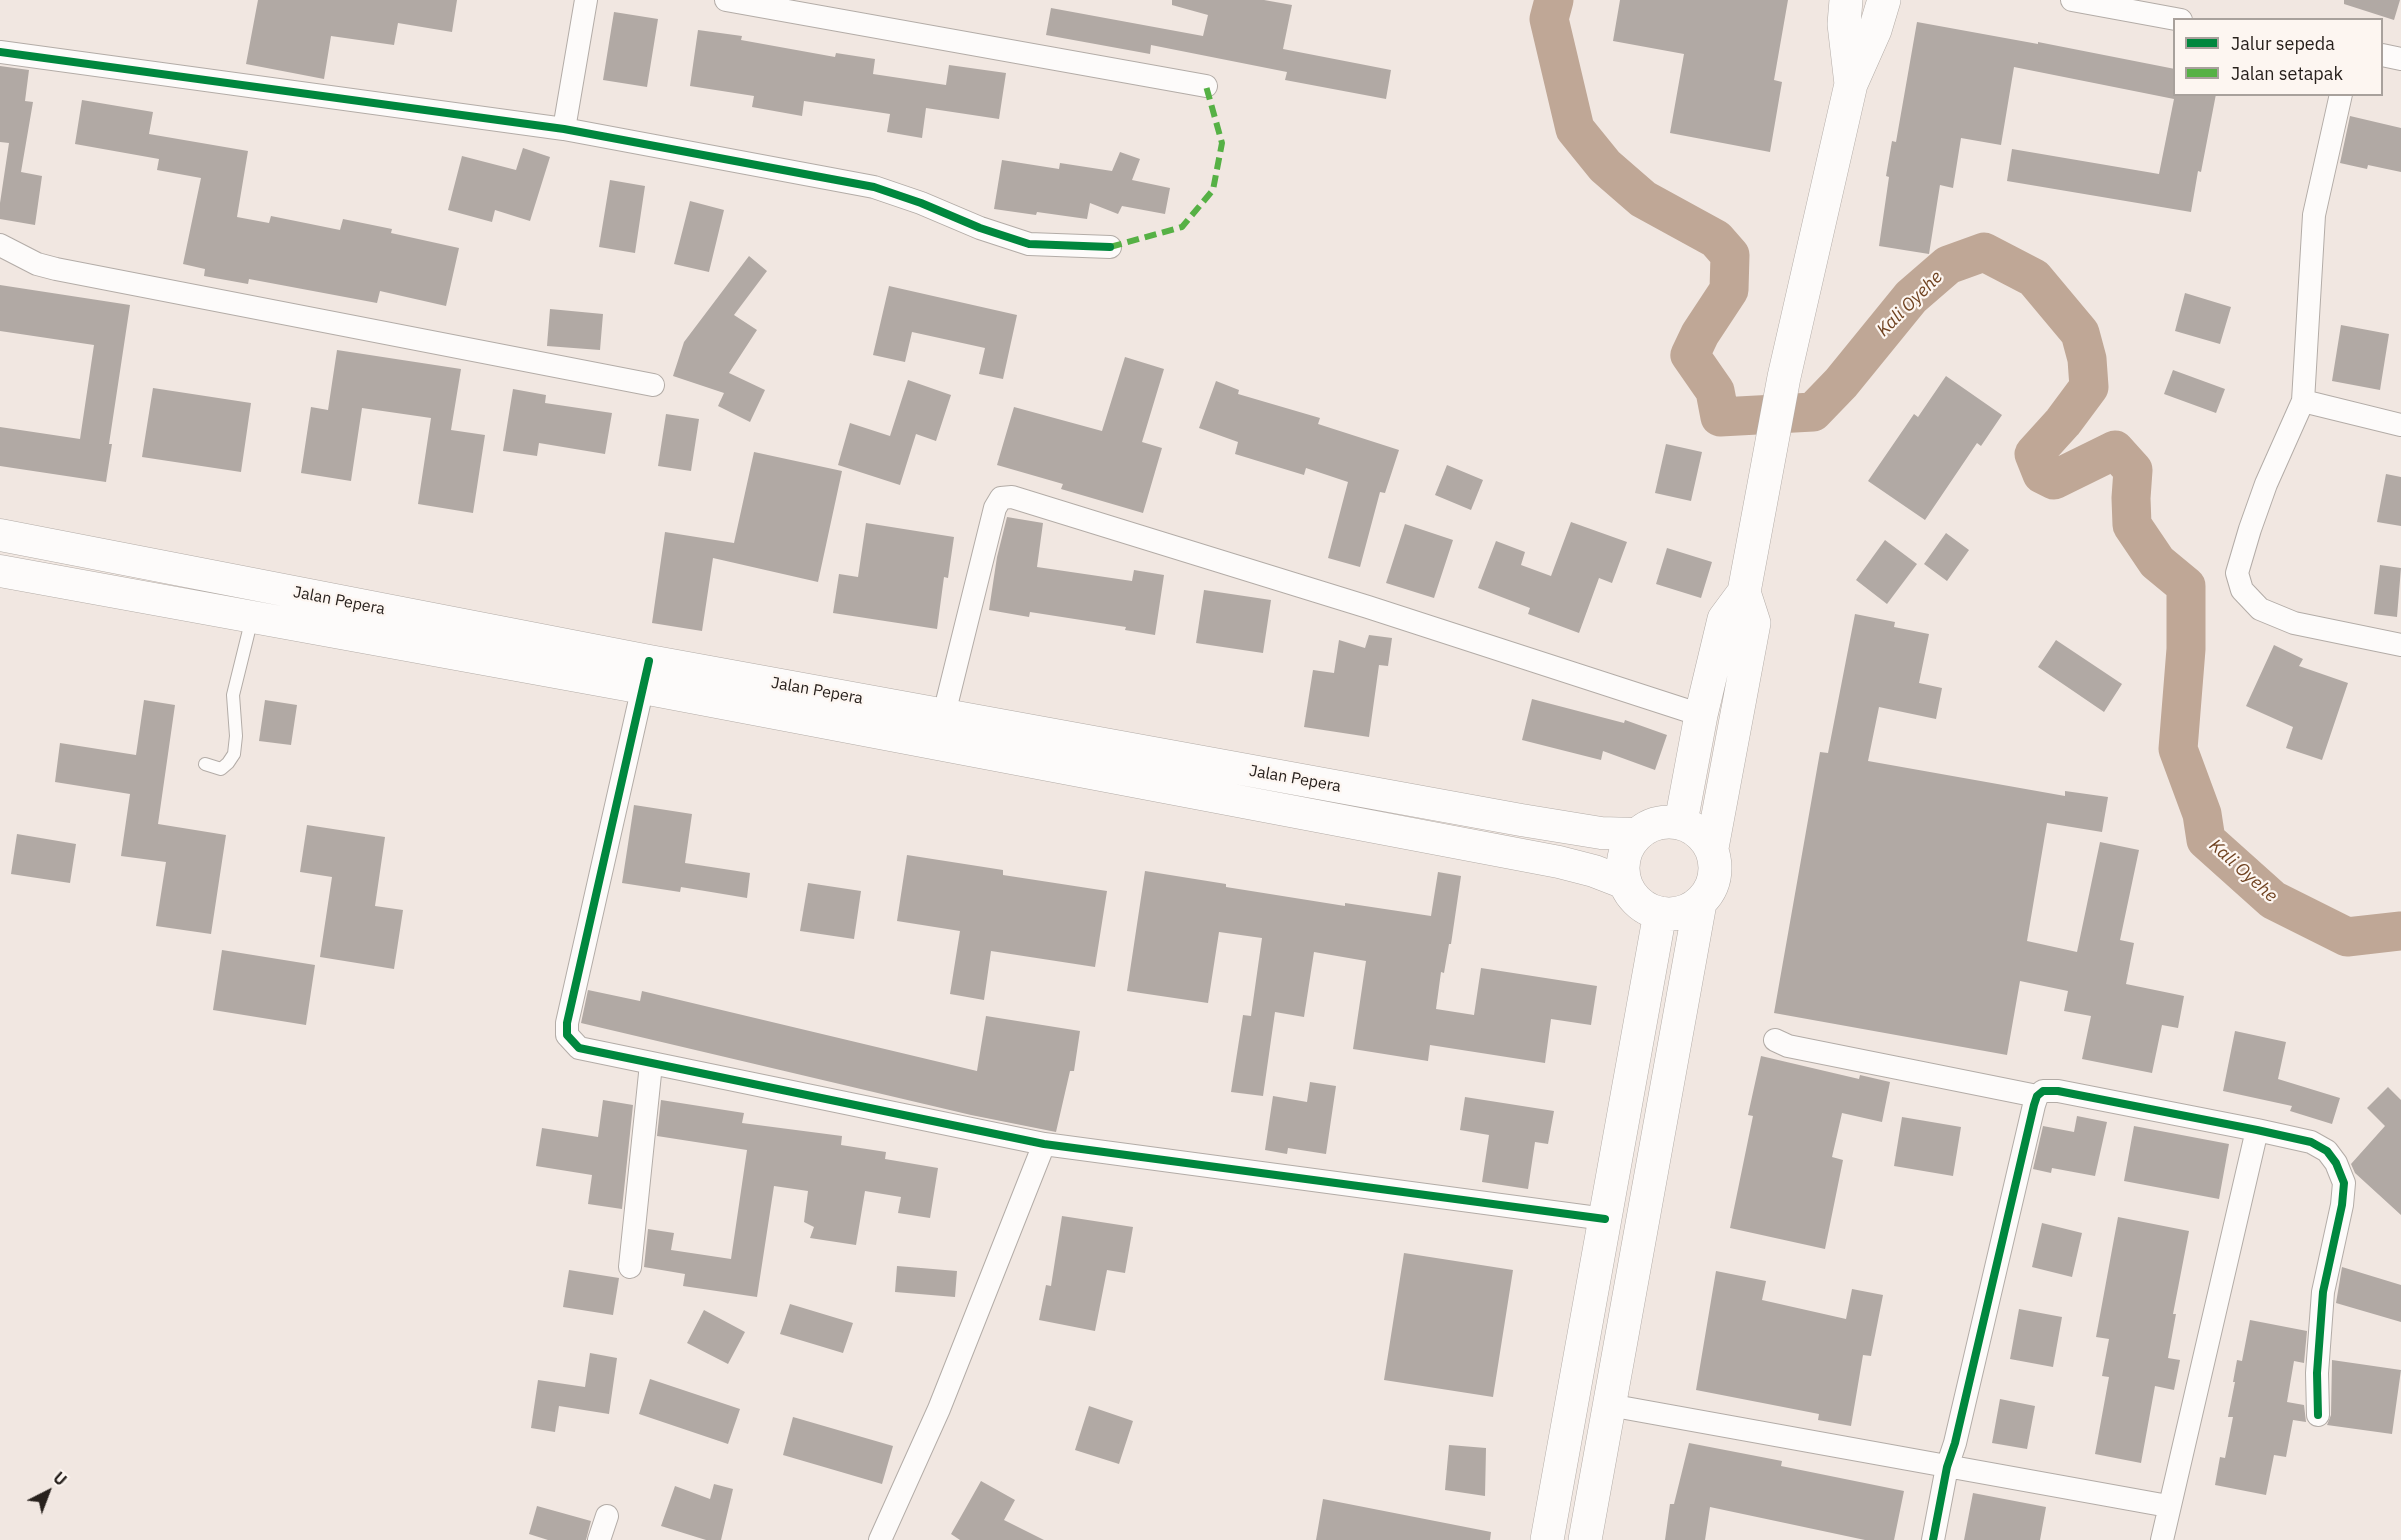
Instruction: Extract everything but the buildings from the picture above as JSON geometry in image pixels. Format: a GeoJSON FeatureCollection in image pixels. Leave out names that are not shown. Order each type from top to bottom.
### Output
{"type":"FeatureCollection","features":[{"type":"Feature","properties":{"kind":"main road"},"geometry":{"type":"LineString","coordinates":[[1846,0],[1844,24],[1851,84]]}},
{"type":"Feature","properties":{"kind":"main road"},"geometry":{"type":"LineString","coordinates":[[1681,822],[1701,715],[1724,619],[1744,592],[1784,377],[1851,84],[1875,30],[1884,0]]}},
{"type":"Feature","properties":{"kind":"main road","name":"Jalan Pepera"},"geometry":{"type":"LineString","coordinates":[[0,535],[1139,782],[1559,862],[1594,871],[1625,883]]}},
{"type":"Feature","properties":{"kind":"main road"},"geometry":{"type":"LineString","coordinates":[[79,585],[86,552]]}},
{"type":"Feature","properties":{"kind":"main road","name":"Jalan Pepera"},"geometry":{"type":"LineString","coordinates":[[2,574],[79,585],[253,617],[646,675],[944,714],[1521,820],[1602,833],[1636,834]]}},
{"type":"Feature","properties":{"kind":"main road"},"geometry":{"type":"LineString","coordinates":[[1712,849],[1754,623],[1744,592]]}},
{"type":"Feature","properties":{"kind":"main road"},"geometry":{"type":"LineString","coordinates":[[1139,782],[1142,751]]}},
{"type":"Feature","properties":{"kind":"main road"},"geometry":{"type":"LineString","coordinates":[[1665,821],[1681,822],[1703,835],[1712,849],[1716,875],[1711,890],[1700,903],[1687,911],[1671,915],[1645,908],[1632,897],[1625,883],[1622,866],[1625,850],[1636,834],[1649,825],[1665,821]]}},
{"type":"Feature","properties":{"kind":"main road"},"geometry":{"type":"LineString","coordinates":[[1585,1540],[1700,903]]}},
{"type":"Feature","properties":{"kind":"main road"},"geometry":{"type":"LineString","coordinates":[[1547,1540],[1660,913]]}},
{"type":"Feature","properties":{"kind":"street"},"geometry":{"type":"LineString","coordinates":[[564,129],[586,0]]}},
{"type":"Feature","properties":{"kind":"street"},"geometry":{"type":"LineString","coordinates":[[726,0],[1206,86]]}},
{"type":"Feature","properties":{"kind":"street"},"geometry":{"type":"LineString","coordinates":[[2072,0],[2173,19]]}},
{"type":"Feature","properties":{"kind":"street"},"geometry":{"type":"LineString","coordinates":[[0,52],[564,129],[874,187],[921,203],[980,228],[1029,244],[1110,247]]}},
{"type":"Feature","properties":{"kind":"street"},"geometry":{"type":"LineString","coordinates":[[2383,56],[2401,59]]}},
{"type":"Feature","properties":{"kind":"street"},"geometry":{"type":"LineString","coordinates":[[2341,96],[2314,215],[2303,401],[2282,444],[2250,529],[2237,573],[2242,590],[2260,609],[2294,623],[2401,645]]}},
{"type":"Feature","properties":{"kind":"street"},"geometry":{"type":"LineString","coordinates":[[0,245],[37,264],[56,269],[653,385]]}},
{"type":"Feature","properties":{"kind":"street"},"geometry":{"type":"LineString","coordinates":[[2303,401],[2401,425]]}},
{"type":"Feature","properties":{"kind":"street"},"geometry":{"type":"LineString","coordinates":[[944,714],[995,508],[1001,498],[1012,497],[1379,611],[1701,715]]}},
{"type":"Feature","properties":{"kind":"street"},"geometry":{"type":"LineString","coordinates":[[646,675],[573,988],[566,1028],[567,1035],[579,1048],[1044,1144],[1605,1219]]}},
{"type":"Feature","properties":{"kind":"street"},"geometry":{"type":"LineString","coordinates":[[1775,1040],[1788,1046],[2037,1096],[2049,1089],[2311,1142],[2327,1151],[2336,1163],[2344,1183],[2342,1205],[2323,1292],[2317,1373],[2318,1414]]}},
{"type":"Feature","properties":{"kind":"street"},"geometry":{"type":"LineString","coordinates":[[630,1267],[651,1064]]}},
{"type":"Feature","properties":{"kind":"street"},"geometry":{"type":"LineString","coordinates":[[1934,1540],[1947,1467],[1955,1443],[2037,1096]]}},
{"type":"Feature","properties":{"kind":"street"},"geometry":{"type":"LineString","coordinates":[[2162,1540],[2168,1506],[2257,1131]]}},
{"type":"Feature","properties":{"kind":"street"},"geometry":{"type":"LineString","coordinates":[[880,1540],[939,1408],[1044,1144]]}},
{"type":"Feature","properties":{"kind":"street"},"geometry":{"type":"LineString","coordinates":[[1609,1405],[2168,1506]]}},
{"type":"Feature","properties":{"kind":"street"},"geometry":{"type":"LineString","coordinates":[[599,1540],[607,1516]]}},
{"type":"Feature","properties":{"kind":"lane"},"geometry":{"type":"LineString","coordinates":[[205,764],[221,769],[234,754],[236,736],[233,696],[253,617]]}},
{"type":"Feature","properties":{"kind":"waterway","name":"Kali Oyehe"},"geometry":{"type":"LineString","coordinates":[[1554,0],[1549,19],[1575,129],[1605,166],[1643,199],[1716,239],[1730,255],[1729,290],[1700,334],[1690,355],[1715,391],[1720,417],[1813,412],[1841,383],[1911,297],[1948,265],[1984,252],[2034,278],[2080,333],[2087,359],[2089,387],[2063,422],[2034,454],[2042,474],[2054,480],[2115,450],[2133,470],[2132,525],[2157,562],[2186,586],[2186,649],[2178,749],[2202,814],[2206,840],[2273,900],[2347,937],[2401,931]]}},
{"type":"Feature","properties":{"kind":"marked path"},"geometry":{"type":"LineString","coordinates":[[1110,247],[1182,227],[1213,190],[1222,143],[1206,86]]}},
{"type":"Feature","properties":{"kind":"cycle path"},"geometry":{"type":"LineString","coordinates":[[0,52],[564,129],[874,187],[921,203],[980,228],[1029,244],[1110,247]]}},
{"type":"Feature","properties":{"kind":"cycle path"},"geometry":{"type":"LineString","coordinates":[[649,661],[567,1023],[567,1035],[579,1048],[1044,1144],[1605,1219]]}},
{"type":"Feature","properties":{"kind":"cycle path"},"geometry":{"type":"LineString","coordinates":[[1933,1540],[1947,1467],[1955,1443],[2034,1105],[2037,1096],[2043,1091],[2058,1091],[2257,1130],[2311,1142],[2327,1151],[2336,1163],[2344,1183],[2342,1205],[2323,1292],[2317,1373],[2318,1415]]}}]}
